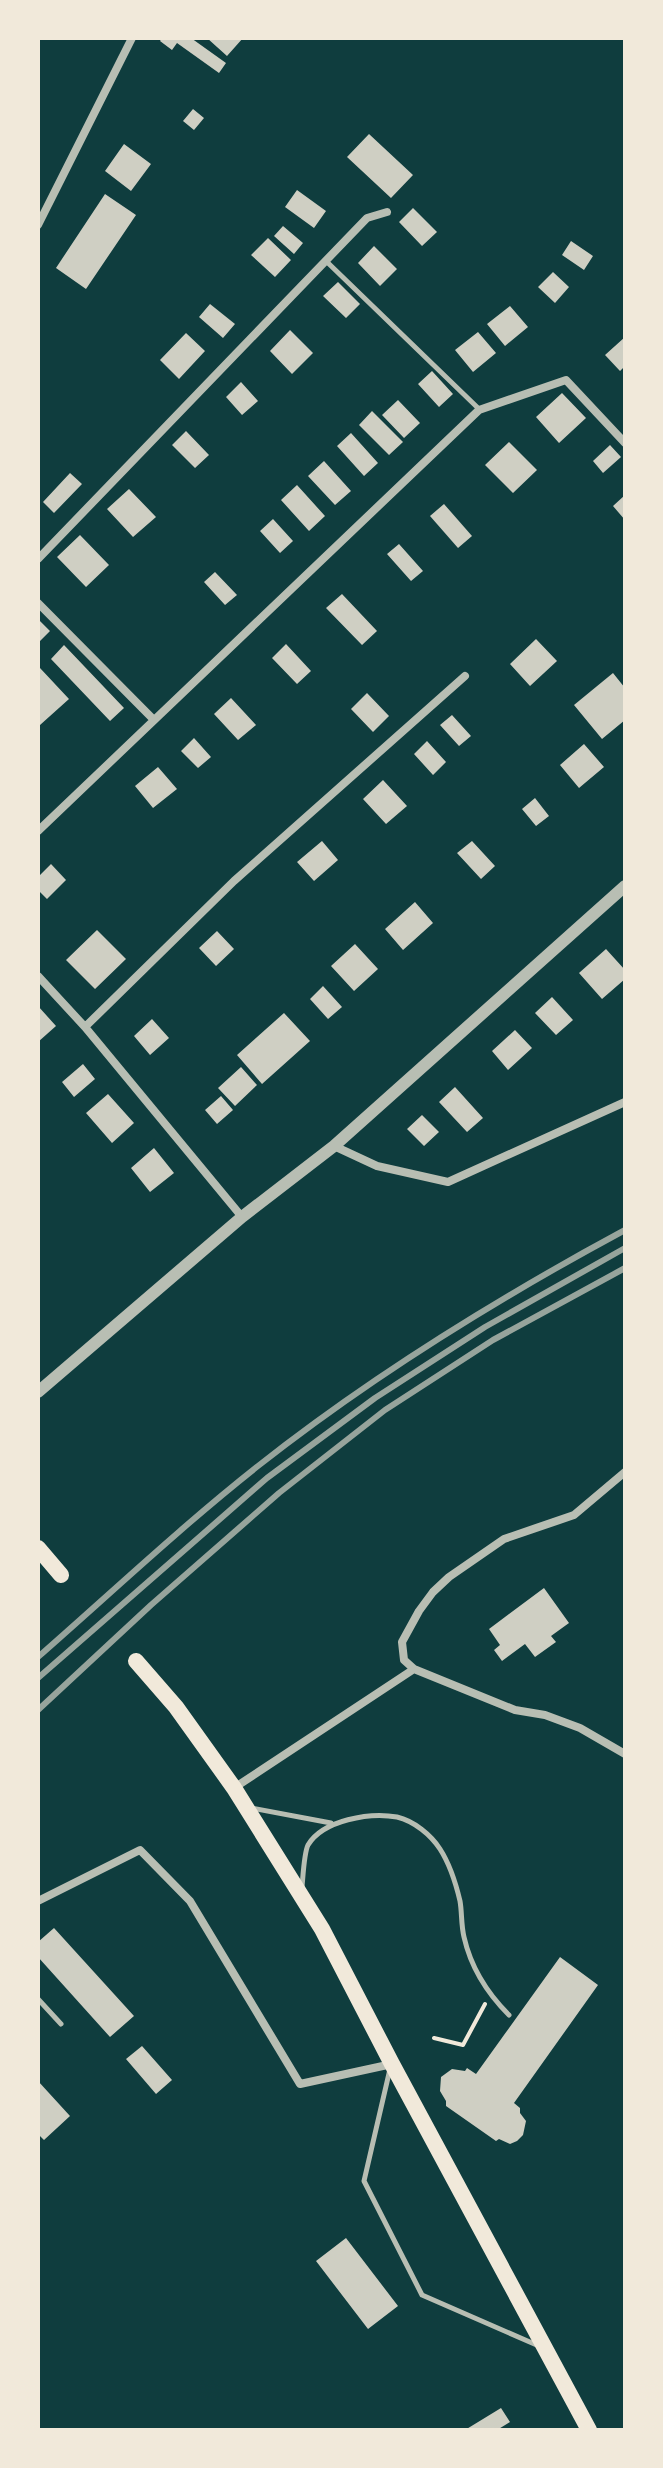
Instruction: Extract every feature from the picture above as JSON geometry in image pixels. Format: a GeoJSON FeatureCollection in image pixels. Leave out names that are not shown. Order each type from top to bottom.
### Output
{"type":"FeatureCollection","features":[{"type":"Feature","properties":{"kind":"main road"},"geometry":{"type":"LineString","coordinates":[[38,1548],[61,1575]]}},
{"type":"Feature","properties":{"kind":"main road"},"geometry":{"type":"LineString","coordinates":[[136,1661],[176,1707],[234,1788],[322,1929],[589,2430]]}},
{"type":"Feature","properties":{"kind":"street"},"geometry":{"type":"LineString","coordinates":[[38,225],[132,38]]}},
{"type":"Feature","properties":{"kind":"street"},"geometry":{"type":"LineString","coordinates":[[38,559],[367,218],[387,212]]}},
{"type":"Feature","properties":{"kind":"street"},"geometry":{"type":"LineString","coordinates":[[38,831],[479,410],[566,380],[625,443]]}},
{"type":"Feature","properties":{"kind":"street"},"geometry":{"type":"LineString","coordinates":[[38,603],[153,719]]}},
{"type":"Feature","properties":{"kind":"street"},"geometry":{"type":"LineString","coordinates":[[85,1027],[234,881],[465,676]]}},
{"type":"Feature","properties":{"kind":"street"},"geometry":{"type":"LineString","coordinates":[[38,1392],[242,1217],[334,1146],[625,886]]}},
{"type":"Feature","properties":{"kind":"street"},"geometry":{"type":"LineString","coordinates":[[38,976],[85,1027],[242,1217]]}},
{"type":"Feature","properties":{"kind":"street"},"geometry":{"type":"LineString","coordinates":[[334,1146],[377,1166],[448,1182],[625,1102]]}},
{"type":"Feature","properties":{"kind":"street"},"geometry":{"type":"LineString","coordinates":[[625,1472],[574,1515],[504,1539],[484,1551],[441,1584],[419,1611],[402,1642],[404,1660],[414,1669],[515,1710],[545,1715],[580,1728],[625,1754]]}},
{"type":"Feature","properties":{"kind":"street"},"geometry":{"type":"LineString","coordinates":[[234,1788],[414,1669]]}},
{"type":"Feature","properties":{"kind":"street"},"geometry":{"type":"LineString","coordinates":[[38,1901],[140,1850],[190,1901],[300,2084],[392,2064]]}},
{"type":"Feature","properties":{"kind":"lane"},"geometry":{"type":"LineString","coordinates":[[326,261],[479,410]]}},
{"type":"Feature","properties":{"kind":"lane"},"geometry":{"type":"LineString","coordinates":[[246,1807],[332,1824],[364,1817],[398,1817],[425,1831],[448,1865],[460,1901],[463,1935],[472,1962],[490,1995],[509,2015]]}},
{"type":"Feature","properties":{"kind":"lane"},"geometry":{"type":"LineString","coordinates":[[300,1895],[308,1846],[332,1824]]}},
{"type":"Feature","properties":{"kind":"lane"},"geometry":{"type":"LineString","coordinates":[[38,1999],[61,2024]]}},
{"type":"Feature","properties":{"kind":"lane"},"geometry":{"type":"LineString","coordinates":[[392,2064],[364,2181],[422,2295],[545,2349]]}},
{"type":"Feature","properties":{"kind":"path"},"geometry":{"type":"LineString","coordinates":[[434,2038],[463,2045],[490,1995]]}},
{"type":"Feature","properties":{"kind":"building"},"geometry":{"type":"Polygon","coordinates":[[[162,38],[191,38],[226,63],[219,73],[177,43],[172,50],[160,41],[162,38]]]}},
{"type":"Feature","properties":{"kind":"building"},"geometry":{"type":"Polygon","coordinates":[[[207,38],[243,38],[227,56],[207,38]]]}},
{"type":"Feature","properties":{"kind":"building"},"geometry":{"type":"Polygon","coordinates":[[[193,109],[204,118],[194,130],[183,121],[193,109]]]}},
{"type":"Feature","properties":{"kind":"building"},"geometry":{"type":"Polygon","coordinates":[[[369,134],[413,175],[391,198],[347,157],[369,134]]]}},
{"type":"Feature","properties":{"kind":"building"},"geometry":{"type":"Polygon","coordinates":[[[124,144],[151,164],[131,191],[105,171],[124,144]]]}},
{"type":"Feature","properties":{"kind":"building"},"geometry":{"type":"Polygon","coordinates":[[[297,190],[326,211],[314,228],[285,207],[297,190]]]}},
{"type":"Feature","properties":{"kind":"building"},"geometry":{"type":"Polygon","coordinates":[[[105,194],[136,215],[86,289],[56,268],[105,194]]]}},
{"type":"Feature","properties":{"kind":"building"},"geometry":{"type":"Polygon","coordinates":[[[413,208],[437,232],[422,246],[399,222],[413,208]]]}},
{"type":"Feature","properties":{"kind":"building"},"geometry":{"type":"Polygon","coordinates":[[[283,226],[303,243],[294,254],[274,236],[283,226]]]}},
{"type":"Feature","properties":{"kind":"building"},"geometry":{"type":"Polygon","coordinates":[[[268,238],[291,260],[275,277],[251,255],[268,238]]]}},
{"type":"Feature","properties":{"kind":"building"},"geometry":{"type":"Polygon","coordinates":[[[571,241],[593,256],[584,270],[562,255],[571,241]]]}},
{"type":"Feature","properties":{"kind":"building"},"geometry":{"type":"Polygon","coordinates":[[[374,246],[397,269],[380,286],[358,263],[374,246]]]}},
{"type":"Feature","properties":{"kind":"building"},"geometry":{"type":"Polygon","coordinates":[[[553,272],[569,287],[555,303],[538,287],[553,272]]]}},
{"type":"Feature","properties":{"kind":"building"},"geometry":{"type":"Polygon","coordinates":[[[338,282],[360,304],[346,318],[323,296],[338,282]]]}},
{"type":"Feature","properties":{"kind":"building"},"geometry":{"type":"Polygon","coordinates":[[[210,304],[235,324],[223,338],[199,317],[210,304]]]}},
{"type":"Feature","properties":{"kind":"building"},"geometry":{"type":"Polygon","coordinates":[[[510,306],[528,327],[505,346],[487,324],[510,306]]]}},
{"type":"Feature","properties":{"kind":"building"},"geometry":{"type":"Polygon","coordinates":[[[290,330],[313,353],[292,374],[270,351],[290,330]]]}},
{"type":"Feature","properties":{"kind":"building"},"geometry":{"type":"Polygon","coordinates":[[[478,332],[496,353],[473,372],[455,350],[478,332]]]}},
{"type":"Feature","properties":{"kind":"building"},"geometry":{"type":"Polygon","coordinates":[[[186,333],[205,351],[179,379],[160,360],[186,333]]]}},
{"type":"Feature","properties":{"kind":"building"},"geometry":{"type":"Polygon","coordinates":[[[625,337],[625,366],[620,371],[605,355],[625,337]]]}},
{"type":"Feature","properties":{"kind":"building"},"geometry":{"type":"Polygon","coordinates":[[[432,371],[453,394],[439,407],[418,384],[432,371]]]}},
{"type":"Feature","properties":{"kind":"building"},"geometry":{"type":"Polygon","coordinates":[[[241,382],[258,401],[242,415],[226,397],[241,382]]]}},
{"type":"Feature","properties":{"kind":"building"},"geometry":{"type":"Polygon","coordinates":[[[562,393],[586,418],[559,443],[536,417],[562,393]]]}},
{"type":"Feature","properties":{"kind":"building"},"geometry":{"type":"Polygon","coordinates":[[[398,400],[420,423],[404,438],[382,415],[398,400]]]}},
{"type":"Feature","properties":{"kind":"building"},"geometry":{"type":"Polygon","coordinates":[[[372,411],[403,442],[389,455],[359,425],[372,411]]]}},
{"type":"Feature","properties":{"kind":"building"},"geometry":{"type":"Polygon","coordinates":[[[186,431],[209,455],[195,468],[172,445],[186,431]]]}},
{"type":"Feature","properties":{"kind":"building"},"geometry":{"type":"Polygon","coordinates":[[[351,433],[378,463],[364,476],[337,446],[351,433]]]}},
{"type":"Feature","properties":{"kind":"building"},"geometry":{"type":"Polygon","coordinates":[[[509,442],[537,470],[513,493],[485,465],[509,442]]]}},
{"type":"Feature","properties":{"kind":"building"},"geometry":{"type":"Polygon","coordinates":[[[610,445],[621,457],[603,473],[593,461],[610,445]]]}},
{"type":"Feature","properties":{"kind":"building"},"geometry":{"type":"Polygon","coordinates":[[[324,461],[351,491],[335,505],[308,476],[324,461]]]}},
{"type":"Feature","properties":{"kind":"building"},"geometry":{"type":"Polygon","coordinates":[[[70,473],[82,484],[54,513],[43,502],[70,473]]]}},
{"type":"Feature","properties":{"kind":"building"},"geometry":{"type":"Polygon","coordinates":[[[297,485],[325,516],[309,531],[281,500],[297,485]]]}},
{"type":"Feature","properties":{"kind":"building"},"geometry":{"type":"Polygon","coordinates":[[[129,489],[156,517],[133,537],[107,509],[129,489]]]}},
{"type":"Feature","properties":{"kind":"building"},"geometry":{"type":"Polygon","coordinates":[[[625,495],[625,520],[613,506],[625,495]]]}},
{"type":"Feature","properties":{"kind":"building"},"geometry":{"type":"Polygon","coordinates":[[[444,504],[472,536],[458,548],[430,516],[444,504]]]}},
{"type":"Feature","properties":{"kind":"building"},"geometry":{"type":"Polygon","coordinates":[[[273,519],[293,541],[280,553],[260,531],[273,519]]]}},
{"type":"Feature","properties":{"kind":"building"},"geometry":{"type":"Polygon","coordinates":[[[80,535],[109,565],[86,587],[57,557],[80,535]]]}},
{"type":"Feature","properties":{"kind":"building"},"geometry":{"type":"Polygon","coordinates":[[[399,544],[423,571],[411,581],[387,554],[399,544]]]}},
{"type":"Feature","properties":{"kind":"building"},"geometry":{"type":"Polygon","coordinates":[[[215,572],[237,595],[225,605],[204,582],[215,572]]]}},
{"type":"Feature","properties":{"kind":"building"},"geometry":{"type":"Polygon","coordinates":[[[342,594],[377,631],[362,645],[326,608],[342,594]]]}},
{"type":"Feature","properties":{"kind":"building"},"geometry":{"type":"Polygon","coordinates":[[[38,619],[50,631],[38,643],[38,619]]]}},
{"type":"Feature","properties":{"kind":"building"},"geometry":{"type":"Polygon","coordinates":[[[536,639],[557,661],[530,686],[510,664],[536,639]]]}},
{"type":"Feature","properties":{"kind":"building"},"geometry":{"type":"Polygon","coordinates":[[[286,644],[311,671],[297,684],[272,658],[286,644]]]}},
{"type":"Feature","properties":{"kind":"building"},"geometry":{"type":"Polygon","coordinates":[[[64,645],[124,708],[110,721],[51,659],[64,645]]]}},
{"type":"Feature","properties":{"kind":"building"},"geometry":{"type":"Polygon","coordinates":[[[40,668],[69,699],[40,725],[38,670],[40,668]]]}},
{"type":"Feature","properties":{"kind":"building"},"geometry":{"type":"Polygon","coordinates":[[[613,673],[625,688],[625,720],[602,739],[574,705],[613,673]]]}},
{"type":"Feature","properties":{"kind":"building"},"geometry":{"type":"Polygon","coordinates":[[[367,693],[389,716],[373,732],[351,709],[367,693]]]}},
{"type":"Feature","properties":{"kind":"building"},"geometry":{"type":"Polygon","coordinates":[[[231,698],[256,725],[238,740],[214,714],[231,698]]]}},
{"type":"Feature","properties":{"kind":"building"},"geometry":{"type":"Polygon","coordinates":[[[452,715],[471,736],[459,746],[440,725],[452,715]]]}},
{"type":"Feature","properties":{"kind":"building"},"geometry":{"type":"Polygon","coordinates":[[[194,738],[211,757],[198,768],[181,751],[194,738]]]}},
{"type":"Feature","properties":{"kind":"building"},"geometry":{"type":"Polygon","coordinates":[[[427,741],[446,762],[433,775],[414,754],[427,741]]]}},
{"type":"Feature","properties":{"kind":"building"},"geometry":{"type":"Polygon","coordinates":[[[584,744],[604,767],[579,788],[560,765],[584,744]]]}},
{"type":"Feature","properties":{"kind":"building"},"geometry":{"type":"Polygon","coordinates":[[[158,767],[177,789],[153,808],[135,786],[158,767]]]}},
{"type":"Feature","properties":{"kind":"building"},"geometry":{"type":"Polygon","coordinates":[[[383,780],[407,806],[386,824],[363,799],[383,780]]]}},
{"type":"Feature","properties":{"kind":"building"},"geometry":{"type":"Polygon","coordinates":[[[535,798],[549,816],[536,826],[522,809],[535,798]]]}},
{"type":"Feature","properties":{"kind":"building"},"geometry":{"type":"Polygon","coordinates":[[[322,841],[338,860],[314,881],[297,862],[322,841]]]}},
{"type":"Feature","properties":{"kind":"building"},"geometry":{"type":"Polygon","coordinates":[[[472,841],[495,866],[481,879],[457,853],[472,841]]]}},
{"type":"Feature","properties":{"kind":"building"},"geometry":{"type":"Polygon","coordinates":[[[51,864],[66,880],[47,899],[38,890],[38,877],[51,864]]]}},
{"type":"Feature","properties":{"kind":"building"},"geometry":{"type":"Polygon","coordinates":[[[415,902],[433,923],[403,950],[385,929],[415,902]]]}},
{"type":"Feature","properties":{"kind":"building"},"geometry":{"type":"Polygon","coordinates":[[[97,930],[126,959],[95,989],[66,960],[97,930]]]}},
{"type":"Feature","properties":{"kind":"building"},"geometry":{"type":"Polygon","coordinates":[[[217,931],[234,949],[216,966],[199,948],[217,931]]]}},
{"type":"Feature","properties":{"kind":"building"},"geometry":{"type":"Polygon","coordinates":[[[355,944],[378,969],[354,991],[331,966],[355,944]]]}},
{"type":"Feature","properties":{"kind":"building"},"geometry":{"type":"Polygon","coordinates":[[[606,949],[625,970],[625,979],[602,999],[579,973],[606,949]]]}},
{"type":"Feature","properties":{"kind":"building"},"geometry":{"type":"Polygon","coordinates":[[[323,986],[342,1007],[328,1019],[310,999],[323,986]]]}},
{"type":"Feature","properties":{"kind":"building"},"geometry":{"type":"Polygon","coordinates":[[[552,997],[573,1020],[556,1035],[535,1013],[552,997]]]}},
{"type":"Feature","properties":{"kind":"building"},"geometry":{"type":"Polygon","coordinates":[[[38,1006],[56,1026],[38,1042],[38,1006]]]}},
{"type":"Feature","properties":{"kind":"building"},"geometry":{"type":"Polygon","coordinates":[[[284,1013],[310,1041],[262,1084],[237,1055],[284,1013]]]}},
{"type":"Feature","properties":{"kind":"building"},"geometry":{"type":"Polygon","coordinates":[[[152,1019],[169,1038],[150,1055],[134,1036],[152,1019]]]}},
{"type":"Feature","properties":{"kind":"building"},"geometry":{"type":"Polygon","coordinates":[[[515,1030],[532,1048],[508,1070],[492,1051],[515,1030]]]}},
{"type":"Feature","properties":{"kind":"building"},"geometry":{"type":"Polygon","coordinates":[[[83,1064],[95,1079],[74,1097],[62,1082],[83,1064]]]}},
{"type":"Feature","properties":{"kind":"building"},"geometry":{"type":"Polygon","coordinates":[[[241,1067],[257,1085],[235,1106],[218,1088],[241,1067]]]}},
{"type":"Feature","properties":{"kind":"building"},"geometry":{"type":"Polygon","coordinates":[[[455,1087],[483,1118],[467,1132],[439,1102],[455,1087]]]}},
{"type":"Feature","properties":{"kind":"building"},"geometry":{"type":"Polygon","coordinates":[[[108,1094],[134,1123],[112,1143],[86,1113],[108,1094]]]}},
{"type":"Feature","properties":{"kind":"building"},"geometry":{"type":"Polygon","coordinates":[[[221,1096],[233,1110],[217,1124],[205,1110],[221,1096]]]}},
{"type":"Feature","properties":{"kind":"building"},"geometry":{"type":"Polygon","coordinates":[[[422,1115],[439,1132],[424,1146],[407,1129],[422,1115]]]}},
{"type":"Feature","properties":{"kind":"building"},"geometry":{"type":"Polygon","coordinates":[[[154,1148],[174,1173],[150,1192],[131,1168],[154,1148]]]}},
{"type":"Feature","properties":{"kind":"building"},"geometry":{"type":"Polygon","coordinates":[[[544,1588],[569,1623],[551,1636],[556,1642],[535,1657],[525,1644],[502,1661],[494,1650],[500,1645],[489,1629],[544,1588]]]}},
{"type":"Feature","properties":{"kind":"building"},"geometry":{"type":"Polygon","coordinates":[[[54,1928],[134,2016],[110,2037],[38,1957],[38,1942],[54,1928]]]}},
{"type":"Feature","properties":{"kind":"building"},"geometry":{"type":"Polygon","coordinates":[[[560,1957],[598,1985],[514,2103],[526,2121],[523,2135],[510,2144],[499,2139],[496,2141],[446,2106],[440,2091],[441,2077],[452,2069],[465,2071],[467,2068],[476,2074],[560,1957]]]}},
{"type":"Feature","properties":{"kind":"building"},"geometry":{"type":"Polygon","coordinates":[[[142,2046],[172,2080],[156,2094],[126,2059],[142,2046]]]}},
{"type":"Feature","properties":{"kind":"building"},"geometry":{"type":"Polygon","coordinates":[[[38,2081],[70,2116],[44,2140],[38,2134],[38,2081]]]}},
{"type":"Feature","properties":{"kind":"building"},"geometry":{"type":"Polygon","coordinates":[[[346,2238],[398,2306],[368,2329],[316,2261],[346,2238]]]}},
{"type":"Feature","properties":{"kind":"building"},"geometry":{"type":"Polygon","coordinates":[[[501,2408],[510,2422],[497,2430],[465,2430],[501,2408]]]}},
{"type":"Feature","properties":{"kind":"railway"},"geometry":{"type":"LineString","coordinates":[[38,1657],[202,1512],[301,1433],[436,1340],[625,1230]]}},
{"type":"Feature","properties":{"kind":"railway"},"geometry":{"type":"LineString","coordinates":[[38,1678],[267,1478],[375,1398],[485,1327],[625,1248]]}},
{"type":"Feature","properties":{"kind":"railway"},"geometry":{"type":"LineString","coordinates":[[38,1710],[151,1605],[279,1493],[385,1410],[493,1340],[625,1268]]}}]}
